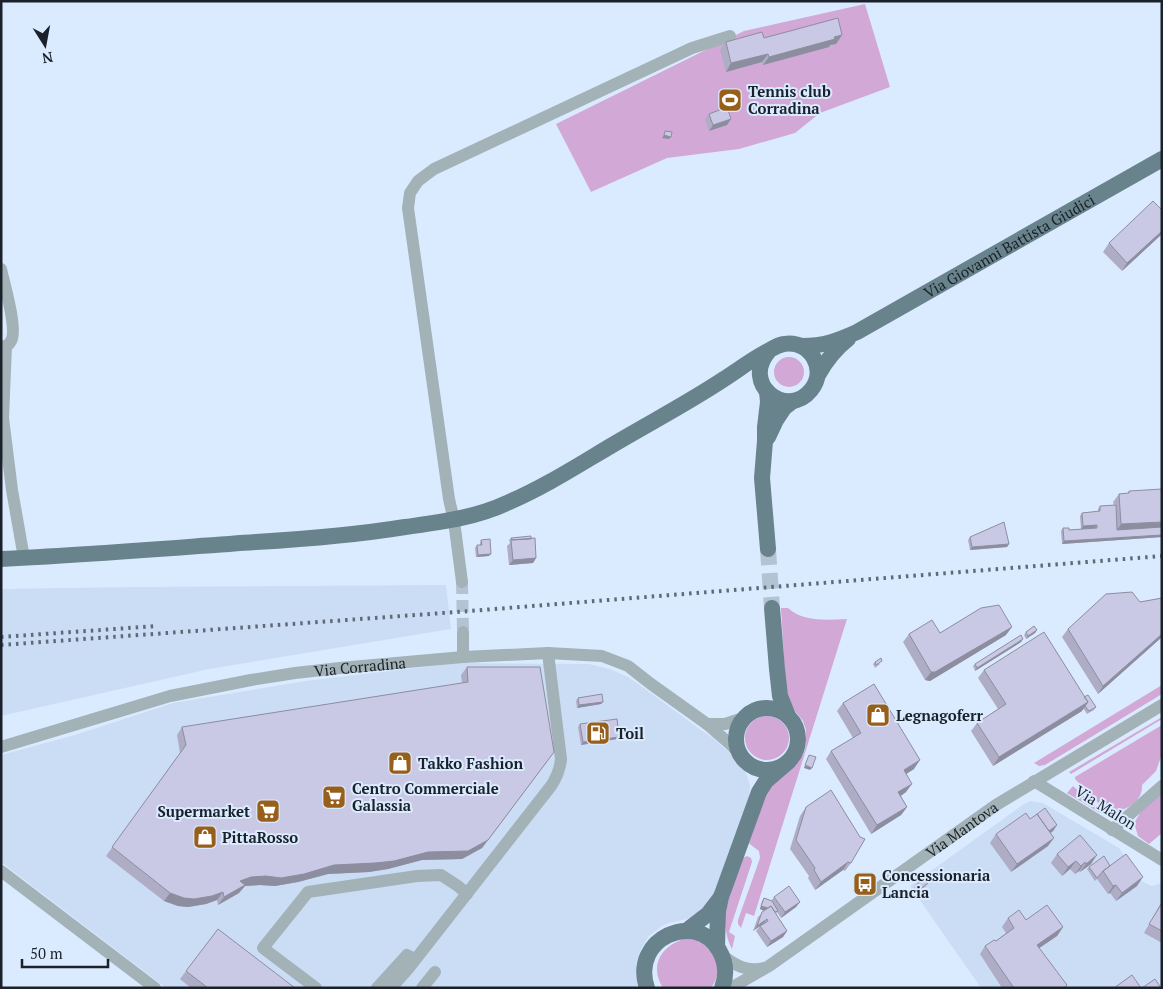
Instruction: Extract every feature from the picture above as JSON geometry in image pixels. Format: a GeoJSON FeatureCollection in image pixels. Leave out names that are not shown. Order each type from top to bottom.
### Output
{"type":"FeatureCollection","features":[{"type":"Feature","properties":{"kind":"main road","name":"Via Giovanni Battista Giudici"},"geometry":{"type":"LineString","coordinates":[[1,559],[358,534],[454,521],[506,504],[551,482],[775,347],[788,343],[802,346],[817,346],[834,342],[857,332],[1162,158]]}},
{"type":"Feature","properties":{"kind":"main road","name":"Via Giovanni Battista Giudici"},"geometry":{"type":"LineString","coordinates":[[765,441],[784,408],[810,392],[826,360],[839,346],[857,332]]}},
{"type":"Feature","properties":{"kind":"main road"},"geometry":{"type":"LineString","coordinates":[[802,346],[812,355],[818,368],[818,375]]}},
{"type":"Feature","properties":{"kind":"main road","name":"Via Giovanni Battista Giudici"},"geometry":{"type":"LineString","coordinates":[[768,549],[762,478],[768,402],[765,388],[760,378],[760,371],[764,357],[769,351]]}},
{"type":"Feature","properties":{"kind":"main road"},"geometry":{"type":"LineString","coordinates":[[722,380],[753,381],[765,388],[772,396],[785,401],[793,401]]}},
{"type":"Feature","properties":{"kind":"main road"},"geometry":{"type":"LineString","coordinates":[[722,988],[726,973],[720,951],[718,912],[721,897],[759,792],[766,782],[788,762],[798,744],[798,734],[780,696],[772,608]]}},
{"type":"Feature","properties":{"kind":"main road"},"geometry":{"type":"LineString","coordinates":[[752,808],[754,789],[737,745],[737,735],[740,725],[751,713],[764,704],[772,692],[777,669]]}},
{"type":"Feature","properties":{"kind":"main road"},"geometry":{"type":"LineString","coordinates":[[751,713],[765,708],[781,711],[788,716]]}},
{"type":"Feature","properties":{"kind":"main road"},"geometry":{"type":"LineString","coordinates":[[744,759],[755,767],[764,770],[781,767],[788,762]]}},
{"type":"Feature","properties":{"kind":"main road"},"geometry":{"type":"LineString","coordinates":[[686,931],[708,914],[721,897]]}},
{"type":"Feature","properties":{"kind":"main road"},"geometry":{"type":"LineString","coordinates":[[647,987],[644,975],[648,953],[655,944],[669,934],[686,931],[695,932],[711,940],[720,951]]}},
{"type":"Feature","properties":{"kind":"street"},"geometry":{"type":"LineString","coordinates":[[462,582],[409,218],[410,193],[418,181],[434,169],[692,48],[730,36]]}},
{"type":"Feature","properties":{"kind":"street"},"geometry":{"type":"LineString","coordinates":[[1,269],[13,330],[11,341],[4,347],[3,418],[12,490],[24,558]]}},
{"type":"Feature","properties":{"kind":"street"},"geometry":{"type":"LineString","coordinates":[[462,632],[463,657]]}},
{"type":"Feature","properties":{"kind":"street"},"geometry":{"type":"LineString","coordinates":[[392,988],[557,778],[561,759],[548,653]]}},
{"type":"Feature","properties":{"kind":"street","name":"Via Corradina"},"geometry":{"type":"LineString","coordinates":[[1,747],[170,696],[295,672],[463,657],[548,653],[602,656],[628,666],[707,724],[744,759]]}},
{"type":"Feature","properties":{"kind":"street","name":"Via Mantova"},"geometry":{"type":"LineString","coordinates":[[731,988],[769,966],[996,805],[1162,705]]}},
{"type":"Feature","properties":{"kind":"street"},"geometry":{"type":"LineString","coordinates":[[707,724],[725,724],[751,713]]}},
{"type":"Feature","properties":{"kind":"street","name":"Via Malon"},"geometry":{"type":"LineString","coordinates":[[1034,781],[1162,860]]}},
{"type":"Feature","properties":{"kind":"street"},"geometry":{"type":"LineString","coordinates":[[1112,830],[1162,786]]}},
{"type":"Feature","properties":{"kind":"street"},"geometry":{"type":"LineString","coordinates":[[1,870],[155,988]]}},
{"type":"Feature","properties":{"kind":"street"},"geometry":{"type":"LineString","coordinates":[[316,988],[263,948],[308,892],[418,876],[441,876],[467,894]]}},
{"type":"Feature","properties":{"kind":"street"},"geometry":{"type":"LineString","coordinates":[[720,951],[737,966],[756,970],[769,966]]}},
{"type":"Feature","properties":{"kind":"street"},"geometry":{"type":"LineString","coordinates":[[377,988],[407,954],[412,964]]}},
{"type":"Feature","properties":{"kind":"street"},"geometry":{"type":"LineString","coordinates":[[398,988],[412,964]]}},
{"type":"Feature","properties":{"kind":"street"},"geometry":{"type":"LineString","coordinates":[[422,988],[434,972]]}},
{"type":"Feature","properties":{"kind":"shaded area","name":"Tennis club Corradina"},"geometry":{"type":"Polygon","coordinates":[[[865,4],[890,87],[820,113],[795,133],[739,149],[667,158],[591,192],[556,124],[744,31],[865,4]]]}},
{"type":"Feature","properties":{"kind":"shaded area"},"geometry":{"type":"Polygon","coordinates":[[[789,357],[800,361],[804,372],[800,383],[789,387],[778,383],[774,372],[778,361],[789,357]]]}},
{"type":"Feature","properties":{"kind":"shaded area"},"geometry":{"type":"Polygon","coordinates":[[[446,585],[451,629],[209,669],[1,716],[1,589],[446,585]]]}},
{"type":"Feature","properties":{"kind":"shaded area"},"geometry":{"type":"Polygon","coordinates":[[[781,608],[788,608],[794,613],[808,618],[823,620],[847,619],[754,916],[746,913],[741,928],[738,920],[760,858],[759,851],[749,843],[767,788],[796,765],[804,753],[806,745],[806,730],[803,721],[790,705],[786,692],[781,608]]]}},
{"type":"Feature","properties":{"kind":"shaded area"},"geometry":{"type":"Polygon","coordinates":[[[457,663],[589,664],[610,669],[637,683],[713,738],[729,752],[746,773],[750,785],[749,797],[712,900],[691,918],[662,926],[649,936],[641,949],[636,964],[640,988],[166,988],[1,862],[1,755],[75,735],[173,703],[305,681],[457,663]]]}},
{"type":"Feature","properties":{"kind":"shaded area"},"geometry":{"type":"Polygon","coordinates":[[[1162,685],[1162,694],[1045,765],[1039,766],[1034,763],[1162,685]]]}},
{"type":"Feature","properties":{"kind":"shaded area"},"geometry":{"type":"Polygon","coordinates":[[[771,716],[783,722],[788,729],[788,747],[783,754],[776,759],[763,760],[755,757],[748,750],[745,734],[748,726],[755,719],[771,716]]]}},
{"type":"Feature","properties":{"kind":"shaded area"},"geometry":{"type":"Polygon","coordinates":[[[1162,717],[1162,719],[1071,774],[1069,772],[1162,717]]]}},
{"type":"Feature","properties":{"kind":"shaded area"},"geometry":{"type":"Polygon","coordinates":[[[1162,725],[1162,754],[1156,771],[1142,785],[1139,797],[1132,805],[1121,811],[1109,814],[1075,777],[1162,725]]]}},
{"type":"Feature","properties":{"kind":"shaded area"},"geometry":{"type":"Polygon","coordinates":[[[1073,786],[1101,812],[1067,793],[1073,786]]]}},
{"type":"Feature","properties":{"kind":"shaded area"},"geometry":{"type":"Polygon","coordinates":[[[1162,792],[1162,833],[1149,844],[1138,836],[1134,823],[1142,810],[1162,792]]]}},
{"type":"Feature","properties":{"kind":"shaded area"},"geometry":{"type":"Polygon","coordinates":[[[1031,801],[1043,803],[1119,848],[1142,881],[1151,886],[1162,883],[1162,988],[981,988],[910,886],[1024,804],[1031,801]]]}},
{"type":"Feature","properties":{"kind":"shaded area"},"geometry":{"type":"Polygon","coordinates":[[[747,856],[751,858],[752,862],[729,932],[735,936],[732,949],[727,938],[726,915],[735,880],[743,858],[747,856]]]}},
{"type":"Feature","properties":{"kind":"shaded area"},"geometry":{"type":"Polygon","coordinates":[[[684,939],[700,942],[711,950],[716,962],[717,976],[711,988],[663,988],[657,972],[660,958],[669,947],[684,939]]]}},
{"type":"Feature","properties":{"kind":"building"},"geometry":{"type":"Polygon","coordinates":[[[838,18],[842,35],[834,37],[835,39],[769,57],[768,54],[731,63],[726,42],[762,32],[764,38],[838,18]]]}},
{"type":"Feature","properties":{"kind":"building"},"geometry":{"type":"Polygon","coordinates":[[[727,107],[731,119],[713,125],[709,114],[727,107]]]}},
{"type":"Feature","properties":{"kind":"building"},"geometry":{"type":"Polygon","coordinates":[[[665,131],[672,132],[671,137],[664,135],[665,131]]]}},
{"type":"Feature","properties":{"kind":"building"},"geometry":{"type":"Polygon","coordinates":[[[1153,201],[1162,210],[1162,231],[1127,263],[1109,243],[1153,201]]]}},
{"type":"Feature","properties":{"kind":"building"},"geometry":{"type":"Polygon","coordinates":[[[1162,489],[1162,522],[1121,524],[1119,494],[1129,493],[1129,491],[1162,489]]]}},
{"type":"Feature","properties":{"kind":"building"},"geometry":{"type":"Polygon","coordinates":[[[1116,505],[1117,530],[1162,527],[1162,535],[1064,541],[1063,528],[1069,528],[1069,530],[1097,528],[1097,525],[1083,526],[1082,513],[1100,511],[1100,506],[1116,505]]]}},
{"type":"Feature","properties":{"kind":"building"},"geometry":{"type":"Polygon","coordinates":[[[1004,522],[1009,544],[972,547],[970,537],[1004,522]]]}},
{"type":"Feature","properties":{"kind":"building"},"geometry":{"type":"Polygon","coordinates":[[[531,536],[531,539],[512,540],[511,538],[531,536]]]}},
{"type":"Feature","properties":{"kind":"building"},"geometry":{"type":"Polygon","coordinates":[[[535,538],[536,558],[513,560],[511,540],[535,538]]]}},
{"type":"Feature","properties":{"kind":"building"},"geometry":{"type":"Polygon","coordinates":[[[490,539],[491,554],[478,555],[477,545],[482,545],[481,540],[490,539]]]}},
{"type":"Feature","properties":{"kind":"building"},"geometry":{"type":"Polygon","coordinates":[[[1132,592],[1140,602],[1162,598],[1162,634],[1103,686],[1068,629],[1106,594],[1132,592]]]}},
{"type":"Feature","properties":{"kind":"building"},"geometry":{"type":"Polygon","coordinates":[[[999,605],[1012,627],[935,672],[931,672],[909,634],[932,620],[940,633],[981,608],[999,605]]]}},
{"type":"Feature","properties":{"kind":"building"},"geometry":{"type":"Polygon","coordinates":[[[1034,626],[1037,630],[1028,636],[1026,632],[1034,626]]]}},
{"type":"Feature","properties":{"kind":"building"},"geometry":{"type":"Polygon","coordinates":[[[1044,632],[1088,702],[999,757],[977,723],[1006,704],[984,670],[1044,632]]]}},
{"type":"Feature","properties":{"kind":"building"},"geometry":{"type":"Polygon","coordinates":[[[1021,635],[1023,639],[977,668],[975,664],[1021,635]]]}},
{"type":"Feature","properties":{"kind":"building"},"geometry":{"type":"Polygon","coordinates":[[[881,658],[882,661],[876,665],[875,662],[881,658]]]}},
{"type":"Feature","properties":{"kind":"building","name":"Centro Commerciale Galassia"},"geometry":{"type":"Polygon","coordinates":[[[467,667],[540,667],[554,752],[488,840],[468,851],[428,852],[394,861],[334,865],[304,874],[281,878],[251,877],[240,881],[245,885],[224,897],[223,892],[194,899],[170,893],[112,847],[186,745],[182,727],[468,682],[467,667]]]}},
{"type":"Feature","properties":{"kind":"building"},"geometry":{"type":"Polygon","coordinates":[[[874,684],[920,760],[904,770],[912,784],[898,792],[907,807],[877,825],[831,751],[861,733],[843,703],[874,684]]]}},
{"type":"Feature","properties":{"kind":"building"},"geometry":{"type":"Polygon","coordinates":[[[602,694],[603,702],[579,705],[578,698],[602,694]]]}},
{"type":"Feature","properties":{"kind":"building"},"geometry":{"type":"Polygon","coordinates":[[[1088,695],[1096,707],[1089,711],[1085,706],[1088,702],[1084,697],[1088,695]]]}},
{"type":"Feature","properties":{"kind":"building","name":"Toil"},"geometry":{"type":"Polygon","coordinates":[[[617,719],[619,737],[583,742],[580,724],[617,719]]]}},
{"type":"Feature","properties":{"kind":"building"},"geometry":{"type":"Polygon","coordinates":[[[809,755],[816,757],[812,768],[805,765],[809,755]]]}},
{"type":"Feature","properties":{"kind":"building"},"geometry":{"type":"Polygon","coordinates":[[[831,790],[860,837],[865,839],[851,863],[848,862],[821,882],[814,870],[815,868],[796,840],[806,807],[831,790]]]}},
{"type":"Feature","properties":{"kind":"building"},"geometry":{"type":"Polygon","coordinates":[[[1045,808],[1057,825],[1049,831],[1037,814],[1045,808]]]}},
{"type":"Feature","properties":{"kind":"building"},"geometry":{"type":"Polygon","coordinates":[[[1026,813],[1030,819],[1037,814],[1054,838],[1017,864],[996,834],[1026,813]]]}},
{"type":"Feature","properties":{"kind":"building"},"geometry":{"type":"Polygon","coordinates":[[[1080,835],[1097,855],[1086,864],[1085,862],[1081,866],[1076,861],[1068,867],[1057,854],[1080,835]]]}},
{"type":"Feature","properties":{"kind":"building"},"geometry":{"type":"Polygon","coordinates":[[[1126,854],[1143,877],[1122,893],[1116,885],[1113,886],[1103,871],[1126,854]]]}},
{"type":"Feature","properties":{"kind":"building"},"geometry":{"type":"Polygon","coordinates":[[[1104,856],[1110,866],[1097,878],[1089,867],[1104,856]]]}},
{"type":"Feature","properties":{"kind":"building"},"geometry":{"type":"Polygon","coordinates":[[[924,878],[928,883],[919,890],[916,885],[924,878]]]}},
{"type":"Feature","properties":{"kind":"building"},"geometry":{"type":"Polygon","coordinates":[[[789,886],[800,902],[785,912],[774,897],[789,886]]]}},
{"type":"Feature","properties":{"kind":"building"},"geometry":{"type":"Polygon","coordinates":[[[764,898],[772,901],[778,911],[775,912],[771,906],[768,908],[761,906],[764,898]]]}},
{"type":"Feature","properties":{"kind":"building"},"geometry":{"type":"Polygon","coordinates":[[[1162,903],[1162,931],[1149,924],[1162,903]]]}},
{"type":"Feature","properties":{"kind":"building"},"geometry":{"type":"Polygon","coordinates":[[[1047,905],[1063,927],[1037,945],[1067,985],[1064,988],[1014,988],[985,946],[994,940],[996,941],[1014,928],[1008,918],[1019,910],[1026,920],[1047,905]]]}},
{"type":"Feature","properties":{"kind":"building"},"geometry":{"type":"Polygon","coordinates":[[[771,906],[787,931],[771,941],[760,926],[768,921],[767,919],[757,926],[762,912],[771,906]]]}},
{"type":"Feature","properties":{"kind":"building"},"geometry":{"type":"Polygon","coordinates":[[[218,929],[295,988],[208,988],[186,971],[218,929]]]}},
{"type":"Feature","properties":{"kind":"building"},"geometry":{"type":"Polygon","coordinates":[[[1132,975],[1141,988],[1114,988],[1132,975]]]}},
{"type":"Feature","properties":{"kind":"building"},"geometry":{"type":"Polygon","coordinates":[[[1155,979],[1161,988],[1142,988],[1155,979]]]}},
{"type":"Feature","properties":{"kind":"tunnel"},"geometry":{"type":"LineString","coordinates":[[768,549],[772,608]]}},
{"type":"Feature","properties":{"kind":"tunnel"},"geometry":{"type":"LineString","coordinates":[[462,582],[463,632]]}},
{"type":"Feature","properties":{"kind":"railway"},"geometry":{"type":"LineString","coordinates":[[1,645],[457,612],[1162,556]]}},
{"type":"Feature","properties":{"kind":"railway"},"geometry":{"type":"LineString","coordinates":[[1,637],[157,626]]}},
{"type":"Feature","properties":{"kind":"place","name":"Tennis club Corradina"},"geometry":{"type":"Point","coordinates":[730,100]}},
{"type":"Feature","properties":{"kind":"place","name":"Legnagoferr"},"geometry":{"type":"Point","coordinates":[878,715]}},
{"type":"Feature","properties":{"kind":"place","name":"Toil"},"geometry":{"type":"Point","coordinates":[598,733]}},
{"type":"Feature","properties":{"kind":"place","name":"Takko Fashion"},"geometry":{"type":"Point","coordinates":[400,763]}},
{"type":"Feature","properties":{"kind":"place","name":"Centro Commerciale Galassia"},"geometry":{"type":"Point","coordinates":[334,797]}},
{"type":"Feature","properties":{"kind":"place","name":"Supermarket"},"geometry":{"type":"Point","coordinates":[268,811]}},
{"type":"Feature","properties":{"kind":"place","name":"PittaRosso"},"geometry":{"type":"Point","coordinates":[205,837]}},
{"type":"Feature","properties":{"kind":"place","name":"Concessionaria Lancia"},"geometry":{"type":"Point","coordinates":[865,884]}}]}
